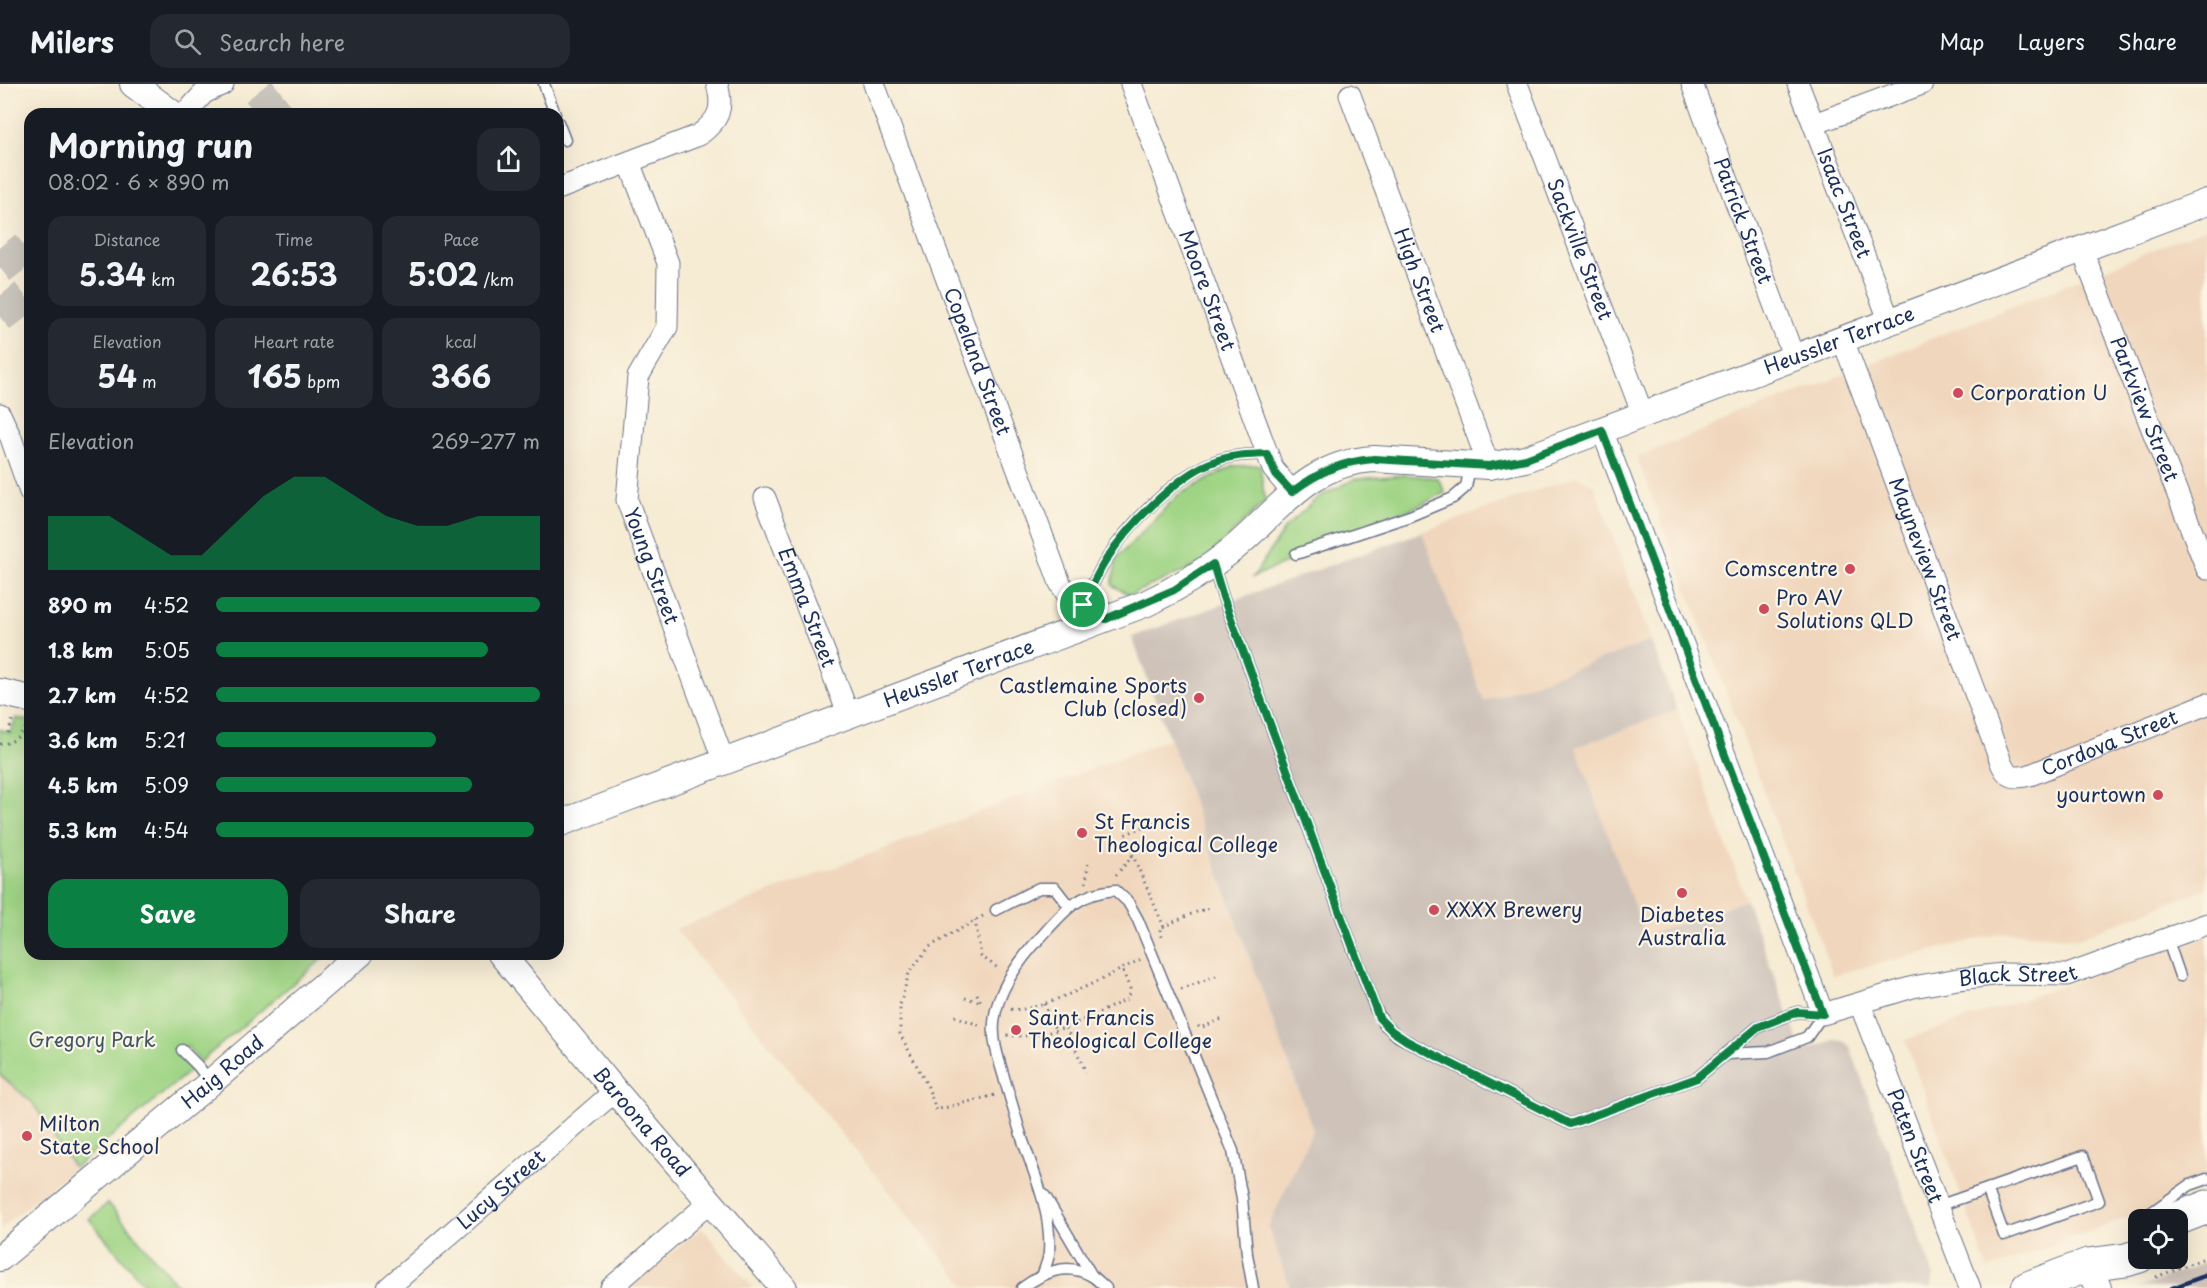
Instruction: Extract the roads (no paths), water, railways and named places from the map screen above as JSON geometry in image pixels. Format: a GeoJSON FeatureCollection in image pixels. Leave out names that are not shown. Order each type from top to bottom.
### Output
{"type":"FeatureCollection","features":[{"type":"Feature","properties":{"kind":"main road"},"geometry":{"type":"LineString","coordinates":[[2188,1214],[2207,1207]]}},
{"type":"Feature","properties":{"kind":"main road"},"geometry":{"type":"LineString","coordinates":[[2188,1236],[2207,1229]]}},
{"type":"Feature","properties":{"kind":"main road"},"geometry":{"type":"LineString","coordinates":[[2093,1277],[2121,1240],[2128,1237]]}},
{"type":"Feature","properties":{"kind":"main road"},"geometry":{"type":"LineString","coordinates":[[2028,1288],[2093,1277],[2128,1261]]}},
{"type":"Feature","properties":{"kind":"street"},"geometry":{"type":"LineString","coordinates":[[133,84],[165,108]]}},
{"type":"Feature","properties":{"kind":"street"},"geometry":{"type":"LineString","coordinates":[[190,108],[204,93],[223,84]]}},
{"type":"Feature","properties":{"kind":"street"},"geometry":{"type":"LineString","coordinates":[[564,187],[699,135],[717,118],[720,97],[717,84]]}},
{"type":"Feature","properties":{"kind":"street","name":"Copeland Street"},"geometry":{"type":"LineString","coordinates":[[874,84],[1060,583],[1068,596],[1106,619]]}},
{"type":"Feature","properties":{"kind":"street","name":"Moore Street"},"geometry":{"type":"LineString","coordinates":[[1131,84],[1267,454],[1276,475],[1292,492]]}},
{"type":"Feature","properties":{"kind":"street","name":"Sackville Street"},"geometry":{"type":"LineString","coordinates":[[1517,84],[1643,415]]}},
{"type":"Feature","properties":{"kind":"street","name":"Patrick Street"},"geometry":{"type":"LineString","coordinates":[[1692,84],[1794,358]]}},
{"type":"Feature","properties":{"kind":"street","name":"Isaac Street"},"geometry":{"type":"LineString","coordinates":[[1798,84],[1890,322]]}},
{"type":"Feature","properties":{"kind":"street"},"geometry":{"type":"LineString","coordinates":[[1814,124],[1922,84]]}},
{"type":"Feature","properties":{"kind":"street","name":"High Street"},"geometry":{"type":"LineString","coordinates":[[1350,95],[1480,466]]}},
{"type":"Feature","properties":{"kind":"street","name":"Young Street"},"geometry":{"type":"LineString","coordinates":[[629,162],[668,263],[667,327],[638,377],[627,500],[724,762]]}},
{"type":"Feature","properties":{"kind":"street","name":"Heussler Terrace"},"geometry":{"type":"LineString","coordinates":[[564,822],[1106,619],[1174,590],[1234,547],[1292,492],[1328,469],[1358,460],[1374,459],[1480,466],[1526,459],[2207,202]]}},
{"type":"Feature","properties":{"kind":"street","name":"Parkview Street"},"geometry":{"type":"LineString","coordinates":[[2082,250],[2207,569]]}},
{"type":"Feature","properties":{"kind":"street","name":"Mayneview Street"},"geometry":{"type":"LineString","coordinates":[[1843,340],[2002,765],[2012,777]]}},
{"type":"Feature","properties":{"kind":"street"},"geometry":{"type":"LineString","coordinates":[[0,414],[24,475]]}},
{"type":"Feature","properties":{"kind":"street"},"geometry":{"type":"LineString","coordinates":[[1602,430],[1823,1014]]}},
{"type":"Feature","properties":{"kind":"street","name":"Emma Street"},"geometry":{"type":"LineString","coordinates":[[765,498],[849,716]]}},
{"type":"Feature","properties":{"kind":"street"},"geometry":{"type":"LineString","coordinates":[[0,692],[22,708]]}},
{"type":"Feature","properties":{"kind":"street","name":"Cordova Street"},"geometry":{"type":"LineString","coordinates":[[2012,777],[2030,775],[2207,704]]}},
{"type":"Feature","properties":{"kind":"street","name":"Black Street"},"geometry":{"type":"LineString","coordinates":[[1823,1014],[1913,987],[1958,979],[2003,974],[2067,975],[2207,924]]}},
{"type":"Feature","properties":{"kind":"street","name":"Haig Road"},"geometry":{"type":"LineString","coordinates":[[0,1258],[353,960]]}},
{"type":"Feature","properties":{"kind":"street","name":"Baroona Road"},"geometry":{"type":"LineString","coordinates":[[506,960],[784,1288]]}},
{"type":"Feature","properties":{"kind":"street","name":"Paten Street"},"geometry":{"type":"LineString","coordinates":[[1860,1004],[1970,1288]]}},
{"type":"Feature","properties":{"kind":"street","name":"Lucy Street"},"geometry":{"type":"LineString","coordinates":[[388,1288],[615,1091]]}},
{"type":"Feature","properties":{"kind":"street"},"geometry":{"type":"LineString","coordinates":[[611,1288],[710,1202]]}},
{"type":"Feature","properties":{"kind":"lane"},"geometry":{"type":"LineString","coordinates":[[544,84],[553,108]]}},
{"type":"Feature","properties":{"kind":"lane"},"geometry":{"type":"LineString","coordinates":[[1083,605],[1112,551],[1164,494],[1212,462],[1232,457],[1267,454]]}},
{"type":"Feature","properties":{"kind":"lane"},"geometry":{"type":"LineString","coordinates":[[1296,554],[1410,516],[1454,498],[1466,487],[1480,466]]}},
{"type":"Feature","properties":{"kind":"lane"},"geometry":{"type":"LineString","coordinates":[[1213,564],[1223,597],[1375,1008],[1384,1024],[1407,1041],[1570,1124],[1697,1078],[1758,1027],[1797,1012],[1823,1014]]}},
{"type":"Feature","properties":{"kind":"lane"},"geometry":{"type":"LineString","coordinates":[[996,910],[1047,886],[1055,888],[1069,906]]}},
{"type":"Feature","properties":{"kind":"lane"},"geometry":{"type":"LineString","coordinates":[[1042,1274],[1049,1254],[1040,1188],[1012,1107],[995,1045],[994,1023],[1008,981],[1035,943],[1069,906],[1099,892],[1115,890],[1128,902],[1138,920],[1233,1151],[1242,1198],[1247,1254],[1253,1288]]}},
{"type":"Feature","properties":{"kind":"lane"},"geometry":{"type":"LineString","coordinates":[[2166,938],[2180,976]]}},
{"type":"Feature","properties":{"kind":"lane"},"geometry":{"type":"LineString","coordinates":[[1726,1054],[1768,1052],[1807,1037],[1823,1014]]}},
{"type":"Feature","properties":{"kind":"lane"},"geometry":{"type":"LineString","coordinates":[[182,1050],[198,1066],[210,1083]]}},
{"type":"Feature","properties":{"kind":"lane"},"geometry":{"type":"LineString","coordinates":[[1938,1206],[1988,1191],[2083,1156],[2099,1201],[2004,1235],[1988,1191]]}},
{"type":"Feature","properties":{"kind":"lane"},"geometry":{"type":"LineString","coordinates":[[2156,1209],[2190,1185],[2207,1179]]}},
{"type":"Feature","properties":{"kind":"lane"},"geometry":{"type":"LineString","coordinates":[[1040,1188],[1092,1276],[1106,1288]]}},
{"type":"Feature","properties":{"kind":"lane"},"geometry":{"type":"LineString","coordinates":[[1022,1288],[1042,1274],[1067,1268],[1092,1276]]}},
{"type":"Feature","properties":{"kind":"tunnel"},"geometry":{"type":"LineString","coordinates":[[264,108],[294,84]]}},
{"type":"Feature","properties":{"kind":"tunnel"},"geometry":{"type":"LineString","coordinates":[[0,268],[24,249]]}},
{"type":"Feature","properties":{"kind":"tunnel"},"geometry":{"type":"LineString","coordinates":[[0,317],[24,298]]}},
{"type":"Feature","properties":{"kind":"railway"},"geometry":{"type":"LineString","coordinates":[[2172,1288],[2207,1275]]}},
{"type":"Feature","properties":{"kind":"place","name":"Corporation U"},"geometry":{"type":"Point","coordinates":[1958,393]}},
{"type":"Feature","properties":{"kind":"place","name":"Comscentre"},"geometry":{"type":"Point","coordinates":[1850,569]}},
{"type":"Feature","properties":{"kind":"place","name":"Pro AV Solutions QLD"},"geometry":{"type":"Point","coordinates":[1764,609]}},
{"type":"Feature","properties":{"kind":"place","name":"Castlemaine Sports Club (closed)"},"geometry":{"type":"Point","coordinates":[1199,698]}},
{"type":"Feature","properties":{"kind":"place","name":"yourtown"},"geometry":{"type":"Point","coordinates":[2158,795]}},
{"type":"Feature","properties":{"kind":"place","name":"St Francis Theological College"},"geometry":{"type":"Point","coordinates":[1082,833]}},
{"type":"Feature","properties":{"kind":"place","name":"Diabetes Australia"},"geometry":{"type":"Point","coordinates":[1682,893]}},
{"type":"Feature","properties":{"kind":"place","name":"XXXX Brewery"},"geometry":{"type":"Point","coordinates":[1434,910]}},
{"type":"Feature","properties":{"kind":"place","name":"Saint Francis Theological College"},"geometry":{"type":"Point","coordinates":[1016,1030]}},
{"type":"Feature","properties":{"kind":"place","name":"Milton State School"},"geometry":{"type":"Point","coordinates":[27,1136]}},
{"type":"Feature","properties":{"kind":"park label","name":"Gregory Park"},"geometry":{"type":"Point","coordinates":[92,1040]}}]}
